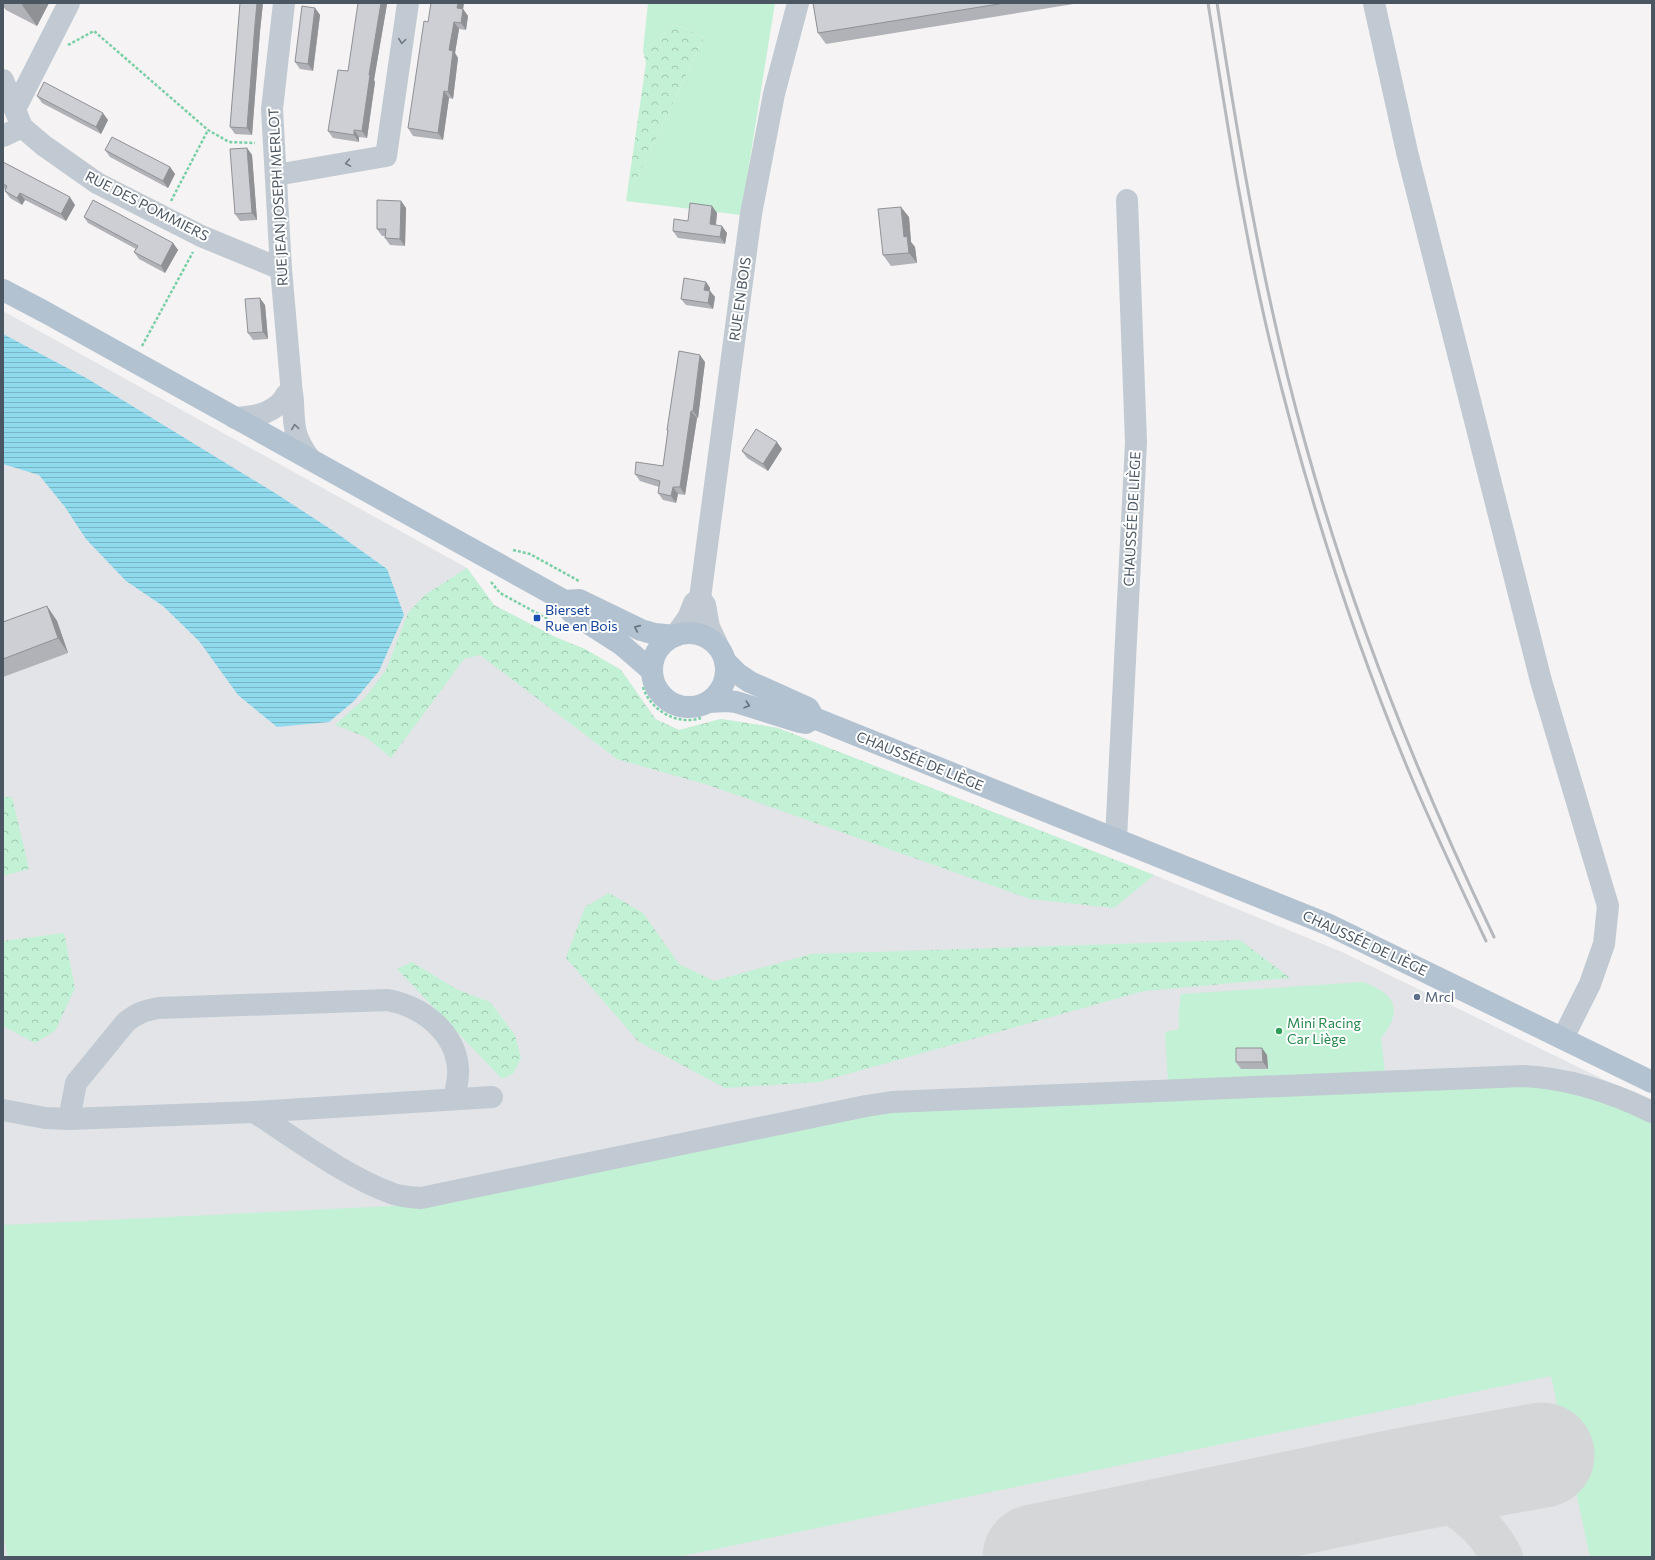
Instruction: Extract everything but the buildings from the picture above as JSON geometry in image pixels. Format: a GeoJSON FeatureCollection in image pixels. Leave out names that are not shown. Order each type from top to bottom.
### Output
{"type":"FeatureCollection","features":[{"type":"Feature","properties":{"kind":"main road"},"geometry":{"type":"LineString","coordinates":[[3,290],[565,601],[571,612],[630,651],[652,671]]}},
{"type":"Feature","properties":{"kind":"main road"},"geometry":{"type":"LineString","coordinates":[[565,601],[579,600],[641,630],[655,634],[675,636]]}},
{"type":"Feature","properties":{"kind":"main road"},"geometry":{"type":"LineString","coordinates":[[685,633],[696,633],[708,638],[722,653],[727,670],[725,683],[718,694],[708,702],[696,707],[684,707],[671,703],[661,695],[654,684],[652,671],[653,660],[658,650],[665,642],[675,636],[685,633]]}},
{"type":"Feature","properties":{"kind":"main road","name":"CHAUSSÉE DE LIÈGE"},"geometry":{"type":"LineString","coordinates":[[722,653],[738,674],[750,682],[808,708],[814,718],[1327,924],[1652,1082]]}},
{"type":"Feature","properties":{"kind":"main road","name":"CHAUSSÉE DE LIÈGE"},"geometry":{"type":"LineString","coordinates":[[708,702],[736,702],[800,722],[806,722],[814,718]]}},
{"type":"Feature","properties":{"kind":"street"},"geometry":{"type":"LineString","coordinates":[[3,136],[19,118],[69,3]]}},
{"type":"Feature","properties":{"kind":"street","name":"RUE JEAN JOSEPH MERLOT"},"geometry":{"type":"LineString","coordinates":[[284,3],[272,109],[281,269],[291,383],[290,392],[293,395],[294,429],[297,439],[310,459]]}},
{"type":"Feature","properties":{"kind":"street"},"geometry":{"type":"LineString","coordinates":[[276,175],[386,156],[408,3]]}},
{"type":"Feature","properties":{"kind":"street","name":"RUE EN BOIS"},"geometry":{"type":"LineString","coordinates":[[675,636],[688,618],[694,603],[700,598],[751,214],[774,94],[798,3]]}},
{"type":"Feature","properties":{"kind":"street"},"geometry":{"type":"LineString","coordinates":[[1374,3],[1407,152],[1541,681],[1608,906],[1604,944],[1590,984],[1563,1038]]}},
{"type":"Feature","properties":{"kind":"street","name":"RUE DES POMMIERS"},"geometry":{"type":"LineString","coordinates":[[3,80],[19,118],[43,145],[97,183],[163,215],[201,236],[281,269]]}},
{"type":"Feature","properties":{"kind":"street","name":"CHAUSSÉE DE LIÈGE"},"geometry":{"type":"LineString","coordinates":[[1116,839],[1136,442],[1127,200]]}},
{"type":"Feature","properties":{"kind":"street"},"geometry":{"type":"LineString","coordinates":[[235,418],[251,417],[268,412],[281,403],[290,392]]}},
{"type":"Feature","properties":{"kind":"street","name":"RUE EN BOIS"},"geometry":{"type":"LineString","coordinates":[[700,598],[705,605],[709,627],[722,653]]}},
{"type":"Feature","properties":{"kind":"street"},"geometry":{"type":"LineString","coordinates":[[69,1119],[76,1083],[126,1022],[136,1014],[147,1010],[160,1008],[388,1000],[398,1002],[410,1006],[430,1019],[438,1026],[454,1049],[458,1070],[454,1099]]}},
{"type":"Feature","properties":{"kind":"street"},"geometry":{"type":"LineString","coordinates":[[254,1112],[335,1164],[372,1185],[392,1193],[421,1198],[859,1107],[892,1102],[1522,1076],[1573,1082],[1613,1095],[1652,1112]]}},
{"type":"Feature","properties":{"kind":"street"},"geometry":{"type":"LineString","coordinates":[[3,1110],[45,1118],[69,1119],[254,1112],[454,1099],[492,1098]]}},
{"type":"Feature","properties":{"kind":"path"},"geometry":{"type":"LineString","coordinates":[[66,46],[94,31],[208,130],[229,142],[274,143]]}},
{"type":"Feature","properties":{"kind":"path"},"geometry":{"type":"LineString","coordinates":[[163,215],[208,130]]}},
{"type":"Feature","properties":{"kind":"path"},"geometry":{"type":"LineString","coordinates":[[134,362],[201,236]]}},
{"type":"Feature","properties":{"kind":"path"},"geometry":{"type":"LineString","coordinates":[[507,549],[530,554],[580,582]]}},
{"type":"Feature","properties":{"kind":"shaded area"},"geometry":{"type":"Polygon","coordinates":[[[3,311],[467,568],[494,605],[555,637],[585,649],[621,670],[656,719],[679,730],[721,719],[778,728],[1154,875],[1342,952],[1652,1103],[1652,1557],[3,1557],[3,311]]]}},
{"type":"Feature","properties":{"kind":"green space"},"geometry":{"type":"Polygon","coordinates":[[[648,3],[775,3],[741,215],[626,201],[704,38],[676,24],[643,51],[648,3]]]}},
{"type":"Feature","properties":{"kind":"green space"},"geometry":{"type":"Polygon","coordinates":[[[676,24],[704,38],[626,201],[646,63],[643,51],[676,24]]]}},
{"type":"Feature","properties":{"kind":"green space"},"geometry":{"type":"Polygon","coordinates":[[[467,568],[494,605],[555,637],[585,649],[621,670],[655,719],[679,730],[721,719],[778,728],[1154,875],[1114,908],[1030,899],[708,785],[617,759],[480,655],[464,659],[391,758],[366,737],[335,725],[364,699],[386,670],[408,613],[425,595],[467,568]]]}},
{"type":"Feature","properties":{"kind":"green space"},"geometry":{"type":"Polygon","coordinates":[[[3,797],[12,797],[29,869],[3,876],[3,797]]]}},
{"type":"Feature","properties":{"kind":"green space"},"geometry":{"type":"Polygon","coordinates":[[[609,893],[643,913],[679,964],[714,981],[811,954],[1240,940],[1290,978],[1144,991],[819,1082],[725,1088],[639,1042],[566,958],[585,907],[609,893]]]}},
{"type":"Feature","properties":{"kind":"green space"},"geometry":{"type":"Polygon","coordinates":[[[64,933],[75,988],[55,1031],[35,1043],[3,1026],[3,941],[64,933]]]}},
{"type":"Feature","properties":{"kind":"green space"},"geometry":{"type":"Polygon","coordinates":[[[412,962],[458,990],[490,1002],[515,1035],[521,1058],[513,1074],[502,1079],[397,969],[412,962]]]}},
{"type":"Feature","properties":{"kind":"green space","name":"Mini Racing Car Liège"},"geometry":{"type":"Polygon","coordinates":[[[1363,982],[1383,992],[1389,997],[1393,1004],[1394,1011],[1392,1019],[1381,1038],[1385,1073],[1168,1082],[1165,1032],[1179,1029],[1181,994],[1363,982]]]}},
{"type":"Feature","properties":{"kind":"green space"},"geometry":{"type":"Polygon","coordinates":[[[1482,1083],[1565,1089],[1622,1108],[1652,1123],[1652,1557],[1590,1557],[1551,1376],[677,1557],[8,1557],[3,1533],[3,1225],[412,1205],[885,1109],[1482,1083]]]}},
{"type":"Feature","properties":{"kind":"water"},"geometry":{"type":"Polygon","coordinates":[[[3,334],[88,379],[275,493],[335,532],[387,569],[404,615],[379,671],[354,701],[329,722],[277,727],[238,695],[199,641],[163,606],[126,581],[86,539],[65,507],[39,475],[3,464],[3,334]]]}},
{"type":"Feature","properties":{"kind":"taxiway"},"geometry":{"type":"LineString","coordinates":[[1233,1516],[1383,1489],[1419,1491],[1437,1497],[1453,1505],[1467,1515],[1481,1527],[1502,1557]]}},
{"type":"Feature","properties":{"kind":"runway"},"geometry":{"type":"LineString","coordinates":[[1035,1557],[1406,1480],[1542,1455]]}},
{"type":"Feature","properties":{"kind":"railway"},"geometry":{"type":"LineString","coordinates":[[1208,3],[1251,255],[1283,394],[1314,504],[1349,613],[1388,721],[1428,816],[1486,941]]}},
{"type":"Feature","properties":{"kind":"railway"},"geometry":{"type":"LineString","coordinates":[[1217,3],[1244,170],[1266,281],[1291,391],[1324,509],[1366,634],[1389,696],[1439,817],[1494,937]]}},
{"type":"Feature","properties":{"kind":"place","name":"Bierset Rue en Bois"},"geometry":{"type":"Point","coordinates":[537,618]}},
{"type":"Feature","properties":{"kind":"place","name":"Mrcl"},"geometry":{"type":"Point","coordinates":[1417,997]}},
{"type":"Feature","properties":{"kind":"place","name":"Mini Racing Car Liège"},"geometry":{"type":"Point","coordinates":[1279,1031]}}]}
